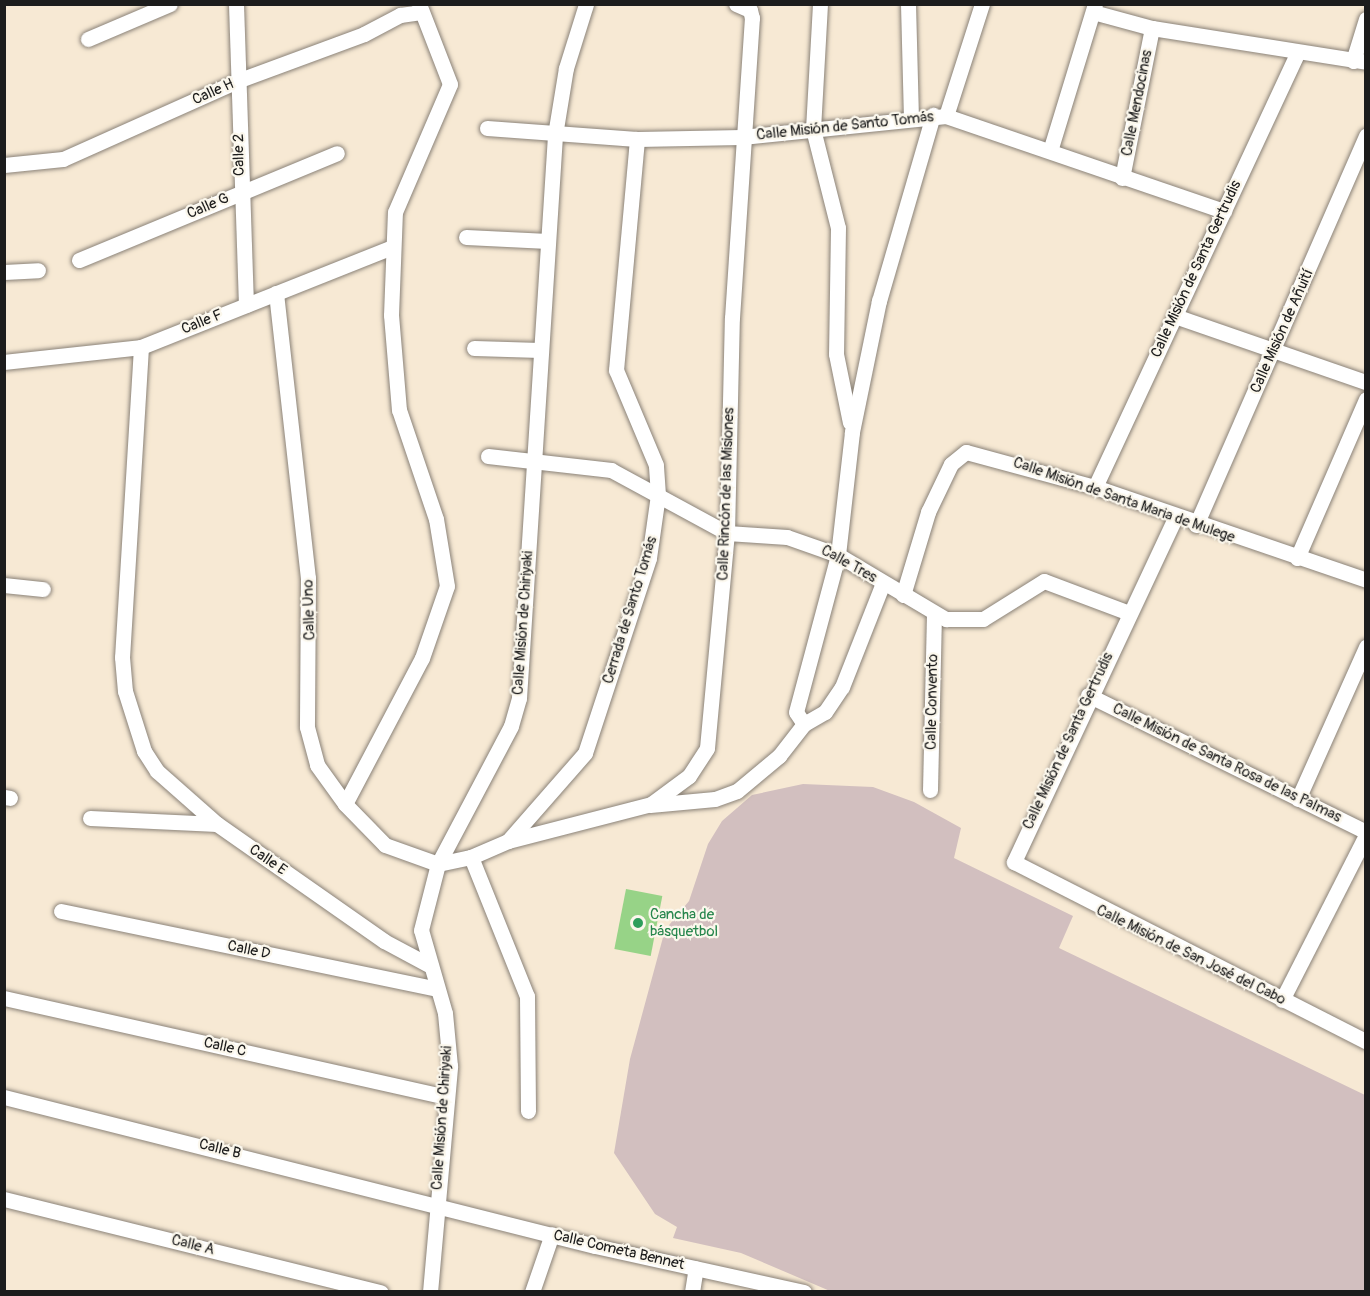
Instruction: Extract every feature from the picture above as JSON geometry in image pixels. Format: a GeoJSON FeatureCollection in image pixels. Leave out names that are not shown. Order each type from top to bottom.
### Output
{"type":"FeatureCollection","features":[{"type":"Feature","properties":{"kind":"street"},"geometry":{"type":"LineString","coordinates":[[88,39],[170,4]]}},
{"type":"Feature","properties":{"kind":"street","name":"Calle 2"},"geometry":{"type":"LineString","coordinates":[[236,4],[240,192],[246,305]]}},
{"type":"Feature","properties":{"kind":"street","name":"Calle Misión de Chiriyaki"},"geometry":{"type":"LineString","coordinates":[[430,1292],[446,1097],[448,1030],[427,964],[420,930],[438,864],[516,711],[555,135],[566,68],[586,4]]}},
{"type":"Feature","properties":{"kind":"street"},"geometry":{"type":"LineString","coordinates":[[820,4],[813,129],[838,228],[836,354],[852,432]]}},
{"type":"Feature","properties":{"kind":"street"},"geometry":{"type":"LineString","coordinates":[[908,4],[911,116]]}},
{"type":"Feature","properties":{"kind":"street"},"geometry":{"type":"LineString","coordinates":[[804,724],[796,712],[838,555],[852,432],[879,301],[940,116],[982,4]]}},
{"type":"Feature","properties":{"kind":"street"},"geometry":{"type":"LineString","coordinates":[[345,804],[422,658],[447,586],[436,519],[399,410],[392,247],[395,212],[414,158],[450,84],[420,8]]}},
{"type":"Feature","properties":{"kind":"street","name":"Calle H"},"geometry":{"type":"LineString","coordinates":[[4,165],[63,159],[237,81],[364,34],[400,15],[420,8]]}},
{"type":"Feature","properties":{"kind":"street","name":"Calle Rincón de las Misiones"},"geometry":{"type":"LineString","coordinates":[[507,841],[646,806],[689,776],[707,748],[727,533],[742,137],[743,8]]}},
{"type":"Feature","properties":{"kind":"street"},"geometry":{"type":"LineString","coordinates":[[1050,151],[1094,8],[1152,28],[1359,62],[1365,19]]}},
{"type":"Feature","properties":{"kind":"street","name":"Calle Mendocinas"},"geometry":{"type":"LineString","coordinates":[[1122,178],[1152,28]]}},
{"type":"Feature","properties":{"kind":"street","name":"Calle Misión de Santa Gertrudis"},"geometry":{"type":"LineString","coordinates":[[1095,487],[1298,52]]}},
{"type":"Feature","properties":{"kind":"street","name":"Calle Misión de Santo Tomás"},"geometry":{"type":"LineString","coordinates":[[488,128],[555,135],[637,139],[742,137],[911,116],[940,116],[1224,211]]}},
{"type":"Feature","properties":{"kind":"street","name":"Calle Misión de Añuití"},"geometry":{"type":"LineString","coordinates":[[1196,525],[1274,352],[1365,136]]}},
{"type":"Feature","properties":{"kind":"street","name":"Cerrada de Santo Tomás"},"geometry":{"type":"LineString","coordinates":[[438,864],[471,857],[507,841],[585,753],[649,558],[658,495],[651,446],[627,406],[616,370],[637,139]]}},
{"type":"Feature","properties":{"kind":"street","name":"Calle G"},"geometry":{"type":"LineString","coordinates":[[79,260],[337,153]]}},
{"type":"Feature","properties":{"kind":"street"},"geometry":{"type":"LineString","coordinates":[[466,237],[548,241]]}},
{"type":"Feature","properties":{"kind":"street","name":"Calle F"},"geometry":{"type":"LineString","coordinates":[[4,362],[141,347],[392,247]]}},
{"type":"Feature","properties":{"kind":"street"},"geometry":{"type":"LineString","coordinates":[[4,272],[38,270]]}},
{"type":"Feature","properties":{"kind":"street","name":"Calle Uno"},"geometry":{"type":"LineString","coordinates":[[276,293],[308,578],[307,727],[317,765],[345,804],[385,845],[438,864]]}},
{"type":"Feature","properties":{"kind":"street"},"geometry":{"type":"LineString","coordinates":[[1175,316],[1365,382]]}},
{"type":"Feature","properties":{"kind":"street","name":"Calle E"},"geometry":{"type":"LineString","coordinates":[[141,347],[123,620],[125,691],[135,730],[157,771],[217,824],[384,941],[427,964]]}},
{"type":"Feature","properties":{"kind":"street"},"geometry":{"type":"LineString","coordinates":[[474,348],[540,350]]}},
{"type":"Feature","properties":{"kind":"street"},"geometry":{"type":"LineString","coordinates":[[1297,558],[1365,399]]}},
{"type":"Feature","properties":{"kind":"street","name":"Calle Misión de Santa Maria de Mulege"},"geometry":{"type":"LineString","coordinates":[[903,595],[928,512],[958,455],[966,452],[1007,461],[1095,487],[1175,518],[1365,580]]}},
{"type":"Feature","properties":{"kind":"street","name":"Calle Tres"},"geometry":{"type":"LineString","coordinates":[[488,456],[594,465],[658,495],[727,533],[786,537],[838,555],[934,613],[964,623],[983,619],[1044,581],[1128,613]]}},
{"type":"Feature","properties":{"kind":"street","name":"Calle Misión de Santa Gertrudis"},"geometry":{"type":"LineString","coordinates":[[1017,868],[1016,853],[1088,695],[1175,518]]}},
{"type":"Feature","properties":{"kind":"street"},"geometry":{"type":"LineString","coordinates":[[646,806],[715,799],[737,791],[779,756],[804,724],[819,719],[842,687],[883,583]]}},
{"type":"Feature","properties":{"kind":"street"},"geometry":{"type":"LineString","coordinates":[[4,585],[43,589]]}},
{"type":"Feature","properties":{"kind":"street","name":"Calle Convento"},"geometry":{"type":"LineString","coordinates":[[930,790],[934,613]]}},
{"type":"Feature","properties":{"kind":"street"},"geometry":{"type":"LineString","coordinates":[[1298,799],[1365,647]]}},
{"type":"Feature","properties":{"kind":"street","name":"Calle Misión de Santa Rosa de las Palmas"},"geometry":{"type":"LineString","coordinates":[[1088,695],[1365,833]]}},
{"type":"Feature","properties":{"kind":"street"},"geometry":{"type":"LineString","coordinates":[[90,818],[217,824]]}},
{"type":"Feature","properties":{"kind":"street"},"geometry":{"type":"LineString","coordinates":[[1282,1000],[1365,833]]}},
{"type":"Feature","properties":{"kind":"street"},"geometry":{"type":"LineString","coordinates":[[471,857],[527,996],[528,1111]]}},
{"type":"Feature","properties":{"kind":"street","name":"Calle Misión de San José del Cabo"},"geometry":{"type":"LineString","coordinates":[[1017,868],[1365,1041]]}},
{"type":"Feature","properties":{"kind":"street","name":"Calle D"},"geometry":{"type":"LineString","coordinates":[[61,911],[436,989]]}},
{"type":"Feature","properties":{"kind":"street","name":"Calle C"},"geometry":{"type":"LineString","coordinates":[[4,998],[446,1097]]}},
{"type":"Feature","properties":{"kind":"street","name":"Calle B"},"geometry":{"type":"LineString","coordinates":[[4,1097],[436,1203]]}},
{"type":"Feature","properties":{"kind":"street","name":"Calle A"},"geometry":{"type":"LineString","coordinates":[[4,1199],[381,1292]]}},
{"type":"Feature","properties":{"kind":"street","name":"Calle Cometa Bennet"},"geometry":{"type":"LineString","coordinates":[[436,1203],[552,1234],[804,1292]]}},
{"type":"Feature","properties":{"kind":"street"},"geometry":{"type":"LineString","coordinates":[[532,1292],[552,1234]]}},
{"type":"Feature","properties":{"kind":"street"},"geometry":{"type":"LineString","coordinates":[[692,1292],[696,1268]]}},
{"type":"Feature","properties":{"kind":"shaded area"},"geometry":{"type":"Polygon","coordinates":[[[803,784],[873,787],[914,802],[961,828],[954,858],[1073,916],[1059,948],[1365,1095],[1365,1291],[830,1291],[741,1253],[673,1238],[677,1227],[655,1214],[614,1153],[630,1059],[665,930],[689,901],[708,844],[722,821],[752,795],[803,784]]]}},
{"type":"Feature","properties":{"kind":"green space","name":"Cancha de básquetbol"},"geometry":{"type":"Polygon","coordinates":[[[626,889],[662,896],[651,956],[614,949],[626,889]]]}},
{"type":"Feature","properties":{"kind":"place","name":"Cancha de básquetbol"},"geometry":{"type":"Point","coordinates":[638,923]}}]}
